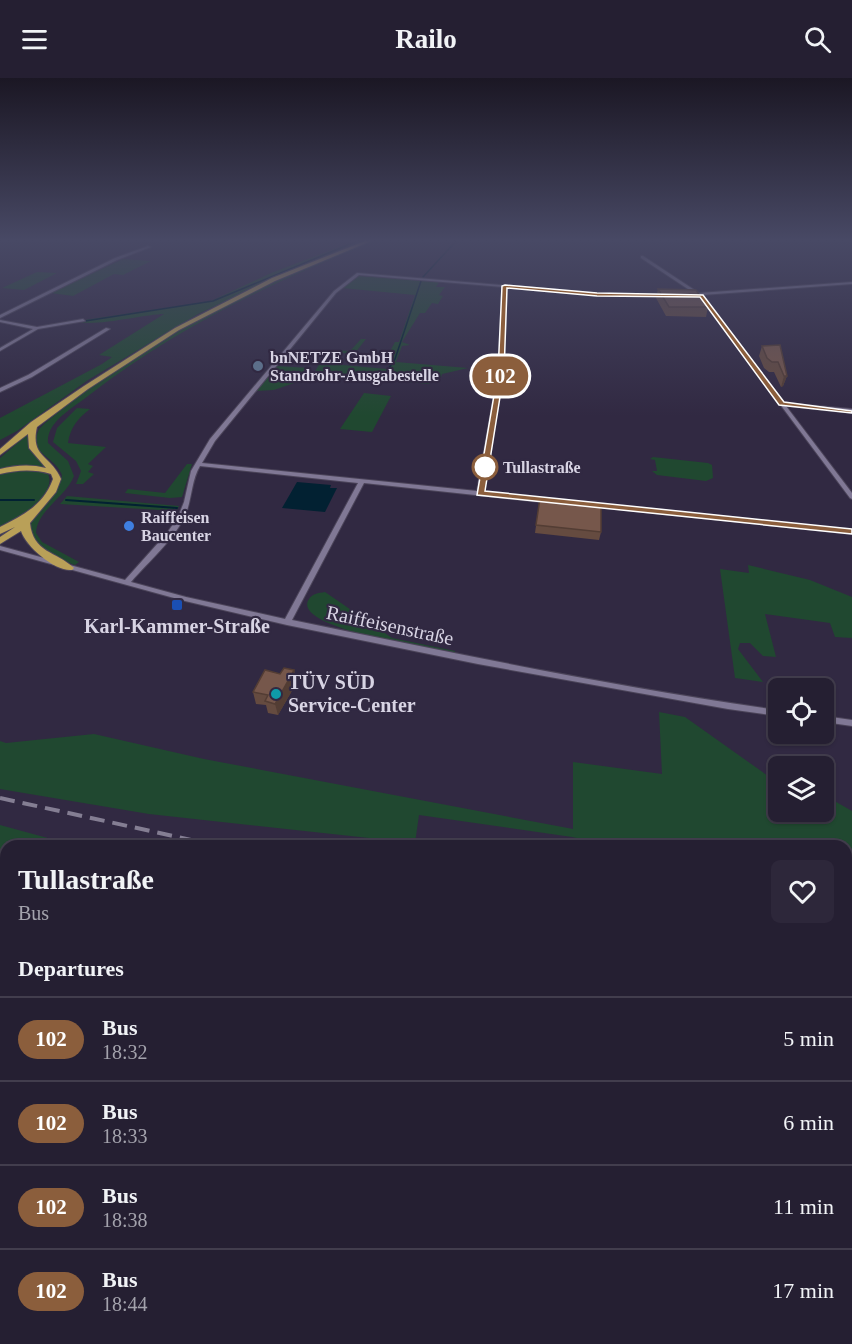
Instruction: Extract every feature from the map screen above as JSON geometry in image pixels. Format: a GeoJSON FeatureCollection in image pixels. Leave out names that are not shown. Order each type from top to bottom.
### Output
{"type":"FeatureCollection","features":[{"type":"Feature","properties":{"kind":"main road"},"geometry":{"type":"LineString","coordinates":[[0,453],[34,424],[124,360],[237,298]]}},
{"type":"Feature","properties":{"kind":"main road"},"geometry":{"type":"LineString","coordinates":[[0,443],[34,424]]}},
{"type":"Feature","properties":{"kind":"main road"},"geometry":{"type":"LineString","coordinates":[[0,541],[28,518],[53,490],[57,479],[50,464],[35,452],[31,443],[34,424]]}},
{"type":"Feature","properties":{"kind":"main road"},"geometry":{"type":"LineString","coordinates":[[0,472],[27,467],[42,468],[55,473]]}},
{"type":"Feature","properties":{"kind":"main road"},"geometry":{"type":"LineString","coordinates":[[0,533],[28,518]]}},
{"type":"Feature","properties":{"kind":"main road"},"geometry":{"type":"LineString","coordinates":[[28,518],[25,533],[32,546],[69,567]]}},
{"type":"Feature","properties":{"kind":"street"},"geometry":{"type":"LineString","coordinates":[[0,319],[40,298]]}},
{"type":"Feature","properties":{"kind":"street"},"geometry":{"type":"LineString","coordinates":[[126,583],[170,534],[181,517],[198,464],[216,435],[329,298]]}},
{"type":"Feature","properties":{"kind":"street"},"geometry":{"type":"LineString","coordinates":[[480,493],[501,372],[504,298]]}},
{"type":"Feature","properties":{"kind":"street"},"geometry":{"type":"LineString","coordinates":[[703,298],[852,497]]}},
{"type":"Feature","properties":{"kind":"street"},"geometry":{"type":"LineString","coordinates":[[0,319],[37,328]]}},
{"type":"Feature","properties":{"kind":"street"},"geometry":{"type":"LineString","coordinates":[[0,350],[37,328],[82,320]]}},
{"type":"Feature","properties":{"kind":"street"},"geometry":{"type":"LineString","coordinates":[[0,390],[30,376],[108,329]]}},
{"type":"Feature","properties":{"kind":"street"},"geometry":{"type":"LineString","coordinates":[[782,404],[852,411]]}},
{"type":"Feature","properties":{"kind":"street"},"geometry":{"type":"LineString","coordinates":[[198,464],[563,502]]}},
{"type":"Feature","properties":{"kind":"street"},"geometry":{"type":"LineString","coordinates":[[287,622],[362,482]]}},
{"type":"Feature","properties":{"kind":"street"},"geometry":{"type":"LineString","coordinates":[[586,504],[852,532]]}},
{"type":"Feature","properties":{"kind":"street","name":"Raiffeisenstraße"},"geometry":{"type":"LineString","coordinates":[[0,548],[184,599],[287,622],[478,661],[768,711]]}},
{"type":"Feature","properties":{"kind":"street"},"geometry":{"type":"LineString","coordinates":[[834,720],[852,723]]}},
{"type":"Feature","properties":{"kind":"green space"},"geometry":{"type":"Polygon","coordinates":[[[217,298],[232,298],[198,314],[88,380],[17,431],[0,440],[0,418],[102,364],[112,357],[99,355],[164,314],[94,323],[78,321],[211,301],[217,298]]]}},
{"type":"Feature","properties":{"kind":"green space"},"geometry":{"type":"Polygon","coordinates":[[[240,298],[246,298],[192,327],[122,371],[68,411],[51,428],[48,443],[68,461],[74,476],[65,491],[41,517],[36,533],[42,542],[79,562],[75,565],[48,552],[37,542],[29,528],[52,496],[62,475],[56,465],[40,451],[34,442],[39,429],[122,366],[240,298]]]}},
{"type":"Feature","properties":{"kind":"green space"},"geometry":{"type":"Polygon","coordinates":[[[414,298],[442,298],[438,304],[432,303],[425,313],[420,313],[402,342],[410,345],[402,346],[396,362],[468,368],[442,374],[441,377],[433,376],[429,384],[314,373],[320,363],[387,369],[393,361],[391,358],[332,352],[334,350],[350,351],[361,339],[366,339],[355,353],[388,355],[395,342],[399,342],[414,298]]]}},
{"type":"Feature","properties":{"kind":"green space"},"geometry":{"type":"Polygon","coordinates":[[[277,366],[310,368],[300,381],[274,390],[256,391],[277,366]]]}},
{"type":"Feature","properties":{"kind":"green space"},"geometry":{"type":"Polygon","coordinates":[[[364,393],[391,396],[372,432],[340,429],[364,393]]]}},
{"type":"Feature","properties":{"kind":"green space"},"geometry":{"type":"Polygon","coordinates":[[[77,408],[90,409],[75,424],[68,443],[106,447],[88,464],[93,466],[88,472],[94,474],[83,484],[76,484],[81,471],[76,461],[53,442],[57,428],[77,408]]]}},
{"type":"Feature","properties":{"kind":"green space"},"geometry":{"type":"Polygon","coordinates":[[[29,433],[29,448],[48,468],[22,466],[0,471],[0,458],[29,433]]]}},
{"type":"Feature","properties":{"kind":"green space"},"geometry":{"type":"Polygon","coordinates":[[[653,457],[708,463],[712,465],[713,478],[706,481],[657,475],[652,471],[657,471],[655,460],[650,459],[653,457]]]}},
{"type":"Feature","properties":{"kind":"green space"},"geometry":{"type":"Polygon","coordinates":[[[187,464],[192,464],[182,497],[170,498],[125,493],[128,489],[165,493],[187,464]]]}},
{"type":"Feature","properties":{"kind":"green space"},"geometry":{"type":"Polygon","coordinates":[[[23,468],[48,474],[47,490],[33,506],[0,529],[0,474],[23,468]]]}},
{"type":"Feature","properties":{"kind":"green space"},"geometry":{"type":"Polygon","coordinates":[[[67,496],[179,506],[176,511],[60,504],[67,496]]]}},
{"type":"Feature","properties":{"kind":"green space"},"geometry":{"type":"Polygon","coordinates":[[[748,565],[810,580],[852,597],[852,638],[835,637],[830,623],[765,614],[776,657],[763,656],[750,643],[740,643],[738,649],[763,682],[735,678],[720,569],[749,573],[748,565]]]}},
{"type":"Feature","properties":{"kind":"green space"},"geometry":{"type":"Polygon","coordinates":[[[325,592],[392,638],[455,651],[455,653],[368,636],[321,619],[309,610],[309,599],[318,593],[325,592]]]}},
{"type":"Feature","properties":{"kind":"green space"},"geometry":{"type":"Polygon","coordinates":[[[659,712],[685,717],[768,776],[768,822],[834,822],[834,801],[852,811],[852,840],[585,840],[419,815],[415,840],[387,840],[149,814],[0,789],[0,741],[6,743],[94,734],[204,759],[573,829],[573,762],[662,774],[659,712]]]}},
{"type":"Feature","properties":{"kind":"green space"},"geometry":{"type":"Polygon","coordinates":[[[0,825],[55,840],[0,840],[0,825]]]}},
{"type":"Feature","properties":{"kind":"water"},"geometry":{"type":"Polygon","coordinates":[[[297,482],[331,485],[330,488],[337,488],[325,512],[282,508],[297,482]]]}},
{"type":"Feature","properties":{"kind":"building"},"geometry":{"type":"Polygon","coordinates":[[[664,298],[702,298],[708,307],[669,307],[664,298]]]}},
{"type":"Feature","properties":{"kind":"building"},"geometry":{"type":"Polygon","coordinates":[[[780,345],[787,376],[784,376],[778,362],[772,362],[767,358],[762,346],[780,345]]]}},
{"type":"Feature","properties":{"kind":"building"},"geometry":{"type":"Polygon","coordinates":[[[540,498],[601,504],[601,532],[536,525],[540,498]]]}},
{"type":"Feature","properties":{"kind":"building"},"geometry":{"type":"Polygon","coordinates":[[[284,668],[294,670],[275,704],[265,701],[268,695],[253,692],[265,670],[280,674],[284,668]]]}},
{"type":"Feature","properties":{"kind":"waterway"},"geometry":{"type":"LineString","coordinates":[[85,321],[220,298]]}},
{"type":"Feature","properties":{"kind":"waterway"},"geometry":{"type":"LineString","coordinates":[[383,377],[395,359],[415,298]]}},
{"type":"Feature","properties":{"kind":"waterway"},"geometry":{"type":"LineString","coordinates":[[0,500],[34,500]]}},
{"type":"Feature","properties":{"kind":"waterway"},"geometry":{"type":"LineString","coordinates":[[66,500],[177,508]]}},
{"type":"Feature","properties":{"kind":"railway"},"geometry":{"type":"LineString","coordinates":[[0,798],[192,840]]}},
{"type":"Feature","properties":{"kind":"bus line","name":"102"},"geometry":{"type":"LineString","coordinates":[[504,298],[501,372],[480,493],[852,532]]}},
{"type":"Feature","properties":{"kind":"bus line","name":"102"},"geometry":{"type":"LineString","coordinates":[[703,298],[782,404],[852,411]]}},
{"type":"Feature","properties":{"kind":"place","name":"bnNETZE GmbH Standrohr-Ausgabestelle"},"geometry":{"type":"Point","coordinates":[258,366]}},
{"type":"Feature","properties":{"kind":"place","name":"Tullastraße"},"geometry":{"type":"Point","coordinates":[485,467]}},
{"type":"Feature","properties":{"kind":"place","name":"Raiffeisen Baucenter"},"geometry":{"type":"Point","coordinates":[129,526]}},
{"type":"Feature","properties":{"kind":"place","name":"Karl-Kammer-Straße"},"geometry":{"type":"Point","coordinates":[177,605]}},
{"type":"Feature","properties":{"kind":"place","name":"TÜV SÜD Service-Center"},"geometry":{"type":"Point","coordinates":[276,694]}}]}
